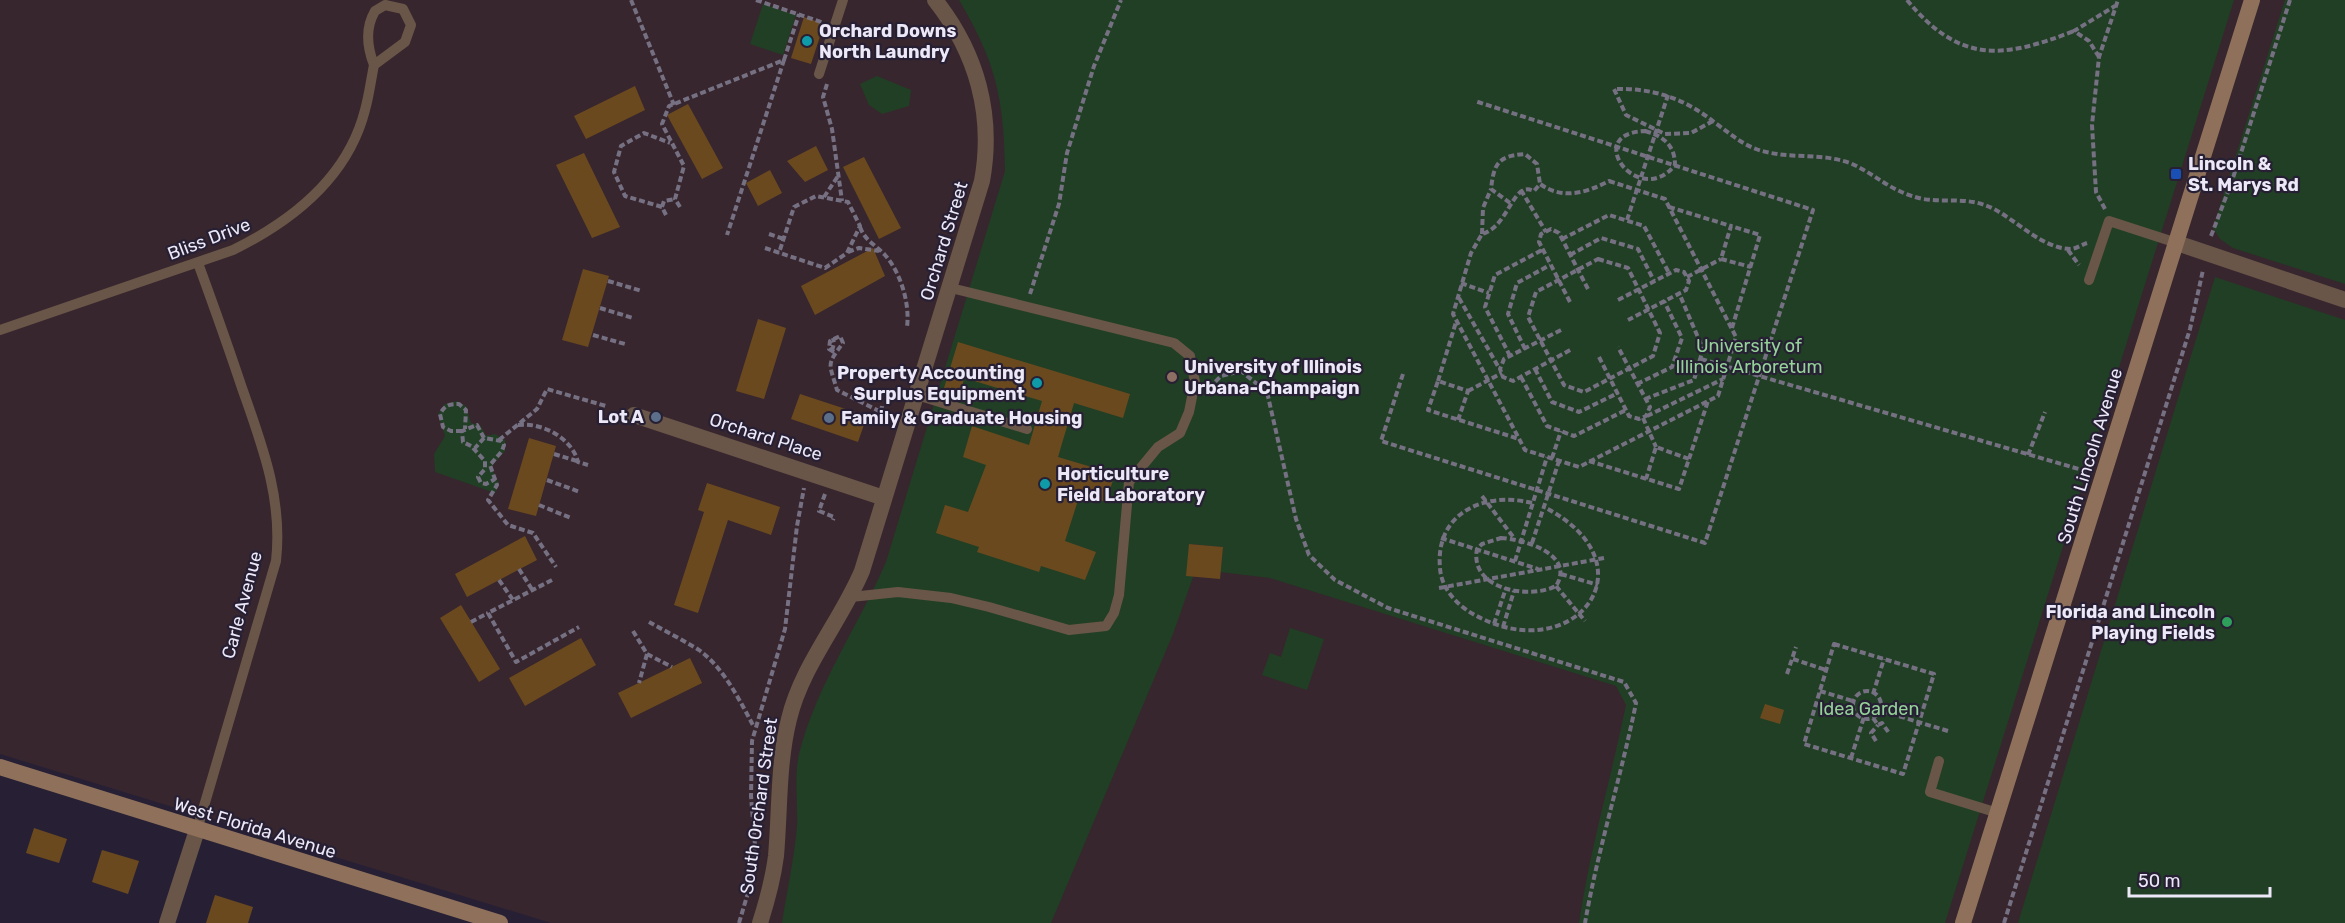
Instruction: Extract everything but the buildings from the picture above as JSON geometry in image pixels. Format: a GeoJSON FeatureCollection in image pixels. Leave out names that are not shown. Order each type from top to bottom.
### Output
{"type":"FeatureCollection","features":[{"type":"Feature","properties":{"kind":"main road","name":"South Lincoln Avenue"},"geometry":{"type":"LineString","coordinates":[[1963,923],[2252,0]]}},
{"type":"Feature","properties":{"kind":"main road","name":"West Florida Avenue"},"geometry":{"type":"LineString","coordinates":[[0,767],[500,923]]}},
{"type":"Feature","properties":{"kind":"street","name":"Orchard Street"},"geometry":{"type":"LineString","coordinates":[[884,498],[951,288],[982,181],[988,130],[983,101],[972,66],[959,36],[935,0]]}},
{"type":"Feature","properties":{"kind":"street"},"geometry":{"type":"LineString","coordinates":[[2177,243],[2345,300]]}},
{"type":"Feature","properties":{"kind":"street","name":"Orchard Place"},"geometry":{"type":"LineString","coordinates":[[634,416],[884,498]]}},
{"type":"Feature","properties":{"kind":"street","name":"South Orchard Street"},"geometry":{"type":"LineString","coordinates":[[760,923],[775,858],[783,753],[789,718],[814,660],[851,597],[862,571],[884,498]]}},
{"type":"Feature","properties":{"kind":"street","name":"Carle Avenue"},"geometry":{"type":"LineString","coordinates":[[167,923],[197,830]]}},
{"type":"Feature","properties":{"kind":"lane"},"geometry":{"type":"LineString","coordinates":[[819,74],[843,0]]}},
{"type":"Feature","properties":{"kind":"lane","name":"Bliss Drive"},"geometry":{"type":"LineString","coordinates":[[0,330],[198,263],[266,234],[311,199],[333,173],[353,142],[365,111],[374,65],[369,52],[370,20],[375,10],[386,5],[395,5],[404,9],[409,17],[410,35],[405,42],[374,65]]}},
{"type":"Feature","properties":{"kind":"lane"},"geometry":{"type":"LineString","coordinates":[[2089,280],[2109,221],[2177,243]]}},
{"type":"Feature","properties":{"kind":"lane","name":"Carle Avenue"},"geometry":{"type":"LineString","coordinates":[[197,830],[276,561],[279,540],[275,490],[263,447],[198,263]]}},
{"type":"Feature","properties":{"kind":"lane"},"geometry":{"type":"LineString","coordinates":[[851,597],[898,592],[951,598],[1069,630],[1106,626],[1114,613],[1119,595],[1129,482],[1158,447],[1179,433],[1191,405],[1195,382],[1190,356],[1174,343],[951,288]]}},
{"type":"Feature","properties":{"kind":"lane"},"geometry":{"type":"LineString","coordinates":[[917,395],[1027,429]]}},
{"type":"Feature","properties":{"kind":"lane"},"geometry":{"type":"LineString","coordinates":[[1939,761],[1930,792],[1998,813]]}},
{"type":"Feature","properties":{"kind":"path"},"geometry":{"type":"LineString","coordinates":[[631,0],[674,105]]}},
{"type":"Feature","properties":{"kind":"path"},"geometry":{"type":"LineString","coordinates":[[758,0],[834,26]]}},
{"type":"Feature","properties":{"kind":"path"},"geometry":{"type":"LineString","coordinates":[[1026,306],[1059,204],[1067,153],[1094,66],[1121,0]]}},
{"type":"Feature","properties":{"kind":"path"},"geometry":{"type":"LineString","coordinates":[[1906,0],[1924,22],[1946,36],[1980,50],[2000,52],[2020,50],[2074,31],[2116,6]]}},
{"type":"Feature","properties":{"kind":"path"},"geometry":{"type":"LineString","coordinates":[[2109,221],[2103,202],[2096,192],[2092,125],[2099,57],[2118,0]]}},
{"type":"Feature","properties":{"kind":"path"},"geometry":{"type":"LineString","coordinates":[[2209,240],[2231,184],[2289,0]]}},
{"type":"Feature","properties":{"kind":"path"},"geometry":{"type":"LineString","coordinates":[[727,235],[799,14]]}},
{"type":"Feature","properties":{"kind":"path"},"geometry":{"type":"LineString","coordinates":[[2074,31],[2089,41],[2099,57]]}},
{"type":"Feature","properties":{"kind":"path"},"geometry":{"type":"LineString","coordinates":[[680,207],[675,199],[684,166],[662,124],[669,106],[784,60]]}},
{"type":"Feature","properties":{"kind":"path"},"geometry":{"type":"LineString","coordinates":[[819,74],[829,78],[823,97],[832,129],[842,201]]}},
{"type":"Feature","properties":{"kind":"path"},"geometry":{"type":"LineString","coordinates":[[1675,165],[1672,149],[1663,137],[1626,115],[1611,89],[1648,90],[1668,95],[1691,105],[1741,142],[1758,150],[1851,164],[1885,186],[1909,195],[1926,199],[1955,199],[1978,203],[1994,209],[2043,240],[2067,249],[2080,270]]}},
{"type":"Feature","properties":{"kind":"path"},"geometry":{"type":"LineString","coordinates":[[1627,220],[1646,155],[1668,95]]}},
{"type":"Feature","properties":{"kind":"path"},"geometry":{"type":"LineString","coordinates":[[1403,374],[1381,441],[1536,492],[1705,543],[1813,210],[1475,101]]}},
{"type":"Feature","properties":{"kind":"path"},"geometry":{"type":"LineString","coordinates":[[1675,165],[1661,177],[1640,177],[1629,173],[1621,165],[1615,152],[1616,146],[1627,133],[1645,130],[1672,135],[1691,134],[1713,121]]}},
{"type":"Feature","properties":{"kind":"path"},"geometry":{"type":"LineString","coordinates":[[666,215],[662,207],[625,196],[614,172],[621,146],[644,133],[670,143]]}},
{"type":"Feature","properties":{"kind":"path"},"geometry":{"type":"LineString","coordinates":[[1482,234],[1492,231],[1499,224],[1510,203],[1521,190],[1528,188],[1534,191],[1540,184],[1537,164],[1525,154],[1506,156],[1497,164],[1491,189],[1483,208],[1482,234],[1471,253],[1453,314],[1525,450],[1579,466],[1718,396],[1736,336],[1665,199],[1609,180],[1581,193],[1571,194],[1555,192],[1540,184]]}},
{"type":"Feature","properties":{"kind":"path"},"geometry":{"type":"LineString","coordinates":[[824,197],[838,176]]}},
{"type":"Feature","properties":{"kind":"path"},"geometry":{"type":"LineString","coordinates":[[1491,189],[1510,203]]}},
{"type":"Feature","properties":{"kind":"path"},"geometry":{"type":"LineString","coordinates":[[1521,190],[1546,232]]}},
{"type":"Feature","properties":{"kind":"path"},"geometry":{"type":"LineString","coordinates":[[780,253],[794,207],[816,196],[848,202],[868,240],[891,263],[904,293],[909,312],[907,327]]}},
{"type":"Feature","properties":{"kind":"path"},"geometry":{"type":"LineString","coordinates":[[662,207],[666,199],[675,199]]}},
{"type":"Feature","properties":{"kind":"path"},"geometry":{"type":"LineString","coordinates":[[1669,207],[1760,235],[1732,328]]}},
{"type":"Feature","properties":{"kind":"path"},"geometry":{"type":"LineString","coordinates":[[1562,239],[1609,215],[1627,220],[1644,226],[1669,273]]}},
{"type":"Feature","properties":{"kind":"path"},"geometry":{"type":"LineString","coordinates":[[848,253],[860,226]]}},
{"type":"Feature","properties":{"kind":"path"},"geometry":{"type":"LineString","coordinates":[[1721,259],[1731,226]]}},
{"type":"Feature","properties":{"kind":"path"},"geometry":{"type":"LineString","coordinates":[[1570,302],[1542,250],[1539,242],[1541,234],[1551,229],[1559,232],[1589,291]]}},
{"type":"Feature","properties":{"kind":"path"},"geometry":{"type":"LineString","coordinates":[[769,234],[784,239]]}},
{"type":"Feature","properties":{"kind":"path"},"geometry":{"type":"LineString","coordinates":[[1570,255],[1601,238],[1638,249],[1654,281]]}},
{"type":"Feature","properties":{"kind":"path"},"geometry":{"type":"LineString","coordinates":[[2067,249],[2102,238]]}},
{"type":"Feature","properties":{"kind":"path"},"geometry":{"type":"LineString","coordinates":[[765,248],[825,268],[859,248],[882,252]]}},
{"type":"Feature","properties":{"kind":"path"},"geometry":{"type":"LineString","coordinates":[[1510,356],[1485,307],[1489,293],[1495,275],[1542,250]]}},
{"type":"Feature","properties":{"kind":"path"},"geometry":{"type":"LineString","coordinates":[[1598,258],[1628,268],[1660,333],[1653,356],[1584,392],[1564,385],[1528,317],[1536,292],[1578,269],[1598,258]]}},
{"type":"Feature","properties":{"kind":"path"},"geometry":{"type":"LineString","coordinates":[[1687,277],[1721,259],[1751,267]]}},
{"type":"Feature","properties":{"kind":"path"},"geometry":{"type":"LineString","coordinates":[[1525,349],[1508,314],[1517,283],[1550,265]]}},
{"type":"Feature","properties":{"kind":"path"},"geometry":{"type":"LineString","coordinates":[[1618,300],[1676,270],[1684,272],[1687,277],[1689,281],[1686,290],[1628,320]]}},
{"type":"Feature","properties":{"kind":"path"},"geometry":{"type":"LineString","coordinates":[[2004,923],[2190,329],[2203,270]]}},
{"type":"Feature","properties":{"kind":"path"},"geometry":{"type":"LineString","coordinates":[[608,281],[642,291]]}},
{"type":"Feature","properties":{"kind":"path"},"geometry":{"type":"LineString","coordinates":[[1461,283],[1489,293]]}},
{"type":"Feature","properties":{"kind":"path"},"geometry":{"type":"LineString","coordinates":[[1645,399],[1694,380],[1703,349],[1679,293]]}},
{"type":"Feature","properties":{"kind":"path"},"geometry":{"type":"LineString","coordinates":[[1459,298],[1503,377],[1513,381],[1572,349]]}},
{"type":"Feature","properties":{"kind":"path"},"geometry":{"type":"LineString","coordinates":[[1637,384],[1672,367],[1682,338],[1664,301]]}},
{"type":"Feature","properties":{"kind":"path"},"geometry":{"type":"LineString","coordinates":[[600,308],[633,318]]}},
{"type":"Feature","properties":{"kind":"path"},"geometry":{"type":"LineString","coordinates":[[1457,321],[1428,410],[1520,440]]}},
{"type":"Feature","properties":{"kind":"path"},"geometry":{"type":"LineString","coordinates":[[1458,420],[1468,391],[1501,371],[1503,359],[1561,330]]}},
{"type":"Feature","properties":{"kind":"path"},"geometry":{"type":"LineString","coordinates":[[593,334],[625,344]]}},
{"type":"Feature","properties":{"kind":"path"},"geometry":{"type":"LineString","coordinates":[[833,351],[828,345],[832,339],[840,336],[843,343],[833,351],[830,364],[837,390],[872,409],[881,412],[882,406]]}},
{"type":"Feature","properties":{"kind":"path"},"geometry":{"type":"LineString","coordinates":[[1618,347],[1650,407],[1645,417],[1656,447],[1647,479]]}},
{"type":"Feature","properties":{"kind":"path"},"geometry":{"type":"LineString","coordinates":[[1599,357],[1629,416],[1639,419],[1723,380]]}},
{"type":"Feature","properties":{"kind":"path"},"geometry":{"type":"LineString","coordinates":[[1701,358],[2090,473]]}},
{"type":"Feature","properties":{"kind":"path"},"geometry":{"type":"LineString","coordinates":[[1535,369],[1552,402],[1580,412],[1618,393]]}},
{"type":"Feature","properties":{"kind":"path"},"geometry":{"type":"LineString","coordinates":[[1191,405],[1221,376],[1230,372],[1241,371],[1267,392],[1296,519],[1309,555],[1335,580],[1388,608],[1624,682],[1636,703],[1622,774],[1595,865],[1585,923]]}},
{"type":"Feature","properties":{"kind":"path"},"geometry":{"type":"LineString","coordinates":[[1521,376],[1547,426],[1574,436],[1626,410]]}},
{"type":"Feature","properties":{"kind":"path"},"geometry":{"type":"LineString","coordinates":[[1438,381],[1468,391]]}},
{"type":"Feature","properties":{"kind":"path"},"geometry":{"type":"LineString","coordinates":[[498,440],[537,409],[547,389],[606,406]]}},
{"type":"Feature","properties":{"kind":"path"},"geometry":{"type":"LineString","coordinates":[[1589,461],[1679,489],[1708,401]]}},
{"type":"Feature","properties":{"kind":"path"},"geometry":{"type":"LineString","coordinates":[[484,438],[477,425],[464,430],[451,431],[443,427],[440,414],[443,408],[448,404],[459,404],[466,410],[464,430],[463,442],[485,461],[485,469],[478,477],[481,483],[491,483],[495,478]]}},
{"type":"Feature","properties":{"kind":"path"},"geometry":{"type":"LineString","coordinates":[[2028,454],[2045,412]]}},
{"type":"Feature","properties":{"kind":"path"},"geometry":{"type":"LineString","coordinates":[[518,425],[539,427],[560,436],[570,445],[578,462]]}},
{"type":"Feature","properties":{"kind":"path"},"geometry":{"type":"LineString","coordinates":[[1515,561],[1532,503],[1561,431]]}},
{"type":"Feature","properties":{"kind":"path"},"geometry":{"type":"LineString","coordinates":[[484,438],[498,440],[504,445],[502,451],[490,465],[497,485],[488,501],[508,525],[533,533],[556,567]]}},
{"type":"Feature","properties":{"kind":"path"},"geometry":{"type":"LineString","coordinates":[[472,448],[476,448],[484,438]]}},
{"type":"Feature","properties":{"kind":"path"},"geometry":{"type":"LineString","coordinates":[[1656,447],[1689,459]]}},
{"type":"Feature","properties":{"kind":"path"},"geometry":{"type":"LineString","coordinates":[[554,454],[588,465]]}},
{"type":"Feature","properties":{"kind":"path"},"geometry":{"type":"LineString","coordinates":[[1532,543],[1559,460]]}},
{"type":"Feature","properties":{"kind":"path"},"geometry":{"type":"LineString","coordinates":[[546,480],[580,492]]}},
{"type":"Feature","properties":{"kind":"path"},"geometry":{"type":"LineString","coordinates":[[739,923],[754,866],[755,845],[751,796],[755,728],[785,628],[796,526],[805,480]]}},
{"type":"Feature","properties":{"kind":"path"},"geometry":{"type":"LineString","coordinates":[[827,488],[819,511],[834,517],[833,520]]}},
{"type":"Feature","properties":{"kind":"path"},"geometry":{"type":"LineString","coordinates":[[1482,496],[1515,538]]}},
{"type":"Feature","properties":{"kind":"path"},"geometry":{"type":"LineString","coordinates":[[1532,503],[1515,500],[1487,503],[1457,516],[1441,538],[1438,553],[1440,574],[1446,587],[1469,612],[1494,624],[1519,631],[1550,629],[1580,615],[1592,600],[1598,585],[1595,559],[1590,545],[1576,527],[1544,507]]}},
{"type":"Feature","properties":{"kind":"path"},"geometry":{"type":"LineString","coordinates":[[539,505],[571,519]]}},
{"type":"Feature","properties":{"kind":"path"},"geometry":{"type":"LineString","coordinates":[[1441,538],[1540,570]]}},
{"type":"Feature","properties":{"kind":"path"},"geometry":{"type":"LineString","coordinates":[[1515,538],[1532,543],[1549,554],[1559,567],[1561,574],[1556,586],[1539,592],[1514,591],[1488,579],[1477,565],[1477,549],[1490,540],[1515,538]]}},
{"type":"Feature","properties":{"kind":"path"},"geometry":{"type":"LineString","coordinates":[[1439,588],[1604,558]]}},
{"type":"Feature","properties":{"kind":"path"},"geometry":{"type":"LineString","coordinates":[[519,569],[533,591]]}},
{"type":"Feature","properties":{"kind":"path"},"geometry":{"type":"LineString","coordinates":[[1561,574],[1598,585]]}},
{"type":"Feature","properties":{"kind":"path"},"geometry":{"type":"LineString","coordinates":[[499,580],[513,600]]}},
{"type":"Feature","properties":{"kind":"path"},"geometry":{"type":"LineString","coordinates":[[471,622],[552,580]]}},
{"type":"Feature","properties":{"kind":"path"},"geometry":{"type":"LineString","coordinates":[[1556,586],[1585,621]]}},
{"type":"Feature","properties":{"kind":"path"},"geometry":{"type":"LineString","coordinates":[[1494,624],[1506,588]]}},
{"type":"Feature","properties":{"kind":"path"},"geometry":{"type":"LineString","coordinates":[[1503,627],[1514,591]]}},
{"type":"Feature","properties":{"kind":"path"},"geometry":{"type":"LineString","coordinates":[[488,613],[516,662],[579,627]]}},
{"type":"Feature","properties":{"kind":"path"},"geometry":{"type":"LineString","coordinates":[[649,622],[700,651],[739,698],[755,728]]}},
{"type":"Feature","properties":{"kind":"path"},"geometry":{"type":"LineString","coordinates":[[633,630],[647,654],[672,666]]}},
{"type":"Feature","properties":{"kind":"path"},"geometry":{"type":"LineString","coordinates":[[1834,644],[1884,659],[1934,674],[1904,774],[1804,744],[1834,644]]}},
{"type":"Feature","properties":{"kind":"path"},"geometry":{"type":"LineString","coordinates":[[1787,674],[1796,647]]}},
{"type":"Feature","properties":{"kind":"path"},"geometry":{"type":"LineString","coordinates":[[639,682],[647,654]]}},
{"type":"Feature","properties":{"kind":"path"},"geometry":{"type":"LineString","coordinates":[[1793,658],[1826,670]]}},
{"type":"Feature","properties":{"kind":"path"},"geometry":{"type":"LineString","coordinates":[[1873,694],[1884,659]]}},
{"type":"Feature","properties":{"kind":"path"},"geometry":{"type":"LineString","coordinates":[[1820,691],[1853,701]]}},
{"type":"Feature","properties":{"kind":"path"},"geometry":{"type":"LineString","coordinates":[[1853,701],[1860,693],[1873,694],[1881,700],[1882,711]]}},
{"type":"Feature","properties":{"kind":"path"},"geometry":{"type":"LineString","coordinates":[[1853,701],[1855,712],[1864,717],[1873,718],[1882,711]]}},
{"type":"Feature","properties":{"kind":"path"},"geometry":{"type":"LineString","coordinates":[[1882,711],[1948,731]]}},
{"type":"Feature","properties":{"kind":"path"},"geometry":{"type":"LineString","coordinates":[[1851,758],[1864,717]]}},
{"type":"Feature","properties":{"kind":"path"},"geometry":{"type":"LineString","coordinates":[[1873,718],[1878,725]]}},
{"type":"Feature","properties":{"kind":"path"},"geometry":{"type":"LineString","coordinates":[[1876,741],[1871,733],[1878,725],[1882,723],[1889,733]]}},
{"type":"Feature","properties":{"kind":"shaded area","name":"University of Illinois Urbana-Champaign"},"geometry":{"type":"Polygon","coordinates":[[[0,0],[2345,0],[2345,923],[551,923],[0,754],[0,0]]]}},
{"type":"Feature","properties":{"kind":"green space","name":"University of Illinois Arboretum"},"geometry":{"type":"Polygon","coordinates":[[[959,0],[2234,0],[1945,923],[1579,923],[1589,868],[1626,705],[1616,686],[1270,578],[1220,572],[1223,547],[1190,544],[1193,577],[1173,634],[1051,923],[782,923],[797,827],[796,781],[799,754],[816,704],[886,562],[1005,171],[1003,123],[996,82],[982,43],[959,0]]]}},
{"type":"Feature","properties":{"kind":"green space"},"geometry":{"type":"Polygon","coordinates":[[[2285,0],[2345,0],[2345,284],[2233,248],[2220,239],[2213,228],[2285,0]]]}},
{"type":"Feature","properties":{"kind":"green space"},"geometry":{"type":"Polygon","coordinates":[[[763,4],[796,15],[783,55],[750,44],[763,4]]]}},
{"type":"Feature","properties":{"kind":"green space"},"geometry":{"type":"Polygon","coordinates":[[[877,76],[911,90],[909,106],[882,114],[869,105],[860,84],[877,76]]]}},
{"type":"Feature","properties":{"kind":"green space","name":"Florida and Lincoln Playing Fields"},"geometry":{"type":"Polygon","coordinates":[[[2215,277],[2345,320],[2345,923],[2018,923],[2215,277]]]}},
{"type":"Feature","properties":{"kind":"green space"},"geometry":{"type":"Polygon","coordinates":[[[457,401],[466,406],[471,423],[481,426],[486,436],[495,434],[505,440],[505,451],[491,467],[499,484],[495,493],[435,472],[434,454],[445,436],[438,414],[445,404],[457,401]]]}},
{"type":"Feature","properties":{"kind":"green space"},"geometry":{"type":"Polygon","coordinates":[[[1290,628],[1324,639],[1307,690],[1262,675],[1270,653],[1281,657],[1290,628]]]}},
{"type":"Feature","properties":{"kind":"place","name":"Orchard Downs North Laundry"},"geometry":{"type":"Point","coordinates":[807,41]}},
{"type":"Feature","properties":{"kind":"place","name":"Lincoln & St. Marys Rd"},"geometry":{"type":"Point","coordinates":[2176,174]}},
{"type":"Feature","properties":{"kind":"place","name":"University of Illinois Urbana-Champaign"},"geometry":{"type":"Point","coordinates":[1172,377]}},
{"type":"Feature","properties":{"kind":"place","name":"Property Accounting Surplus Equipment"},"geometry":{"type":"Point","coordinates":[1037,383]}},
{"type":"Feature","properties":{"kind":"place","name":"Lot A"},"geometry":{"type":"Point","coordinates":[656,417]}},
{"type":"Feature","properties":{"kind":"place","name":"Family & Graduate Housing"},"geometry":{"type":"Point","coordinates":[829,418]}},
{"type":"Feature","properties":{"kind":"place","name":"Horticulture Field Laboratory"},"geometry":{"type":"Point","coordinates":[1045,484]}},
{"type":"Feature","properties":{"kind":"place","name":"Florida and Lincoln Playing Fields"},"geometry":{"type":"Point","coordinates":[2227,622]}},
{"type":"Feature","properties":{"kind":"park label","name":"Idea Garden"},"geometry":{"type":"Point","coordinates":[1869,709]}}]}
